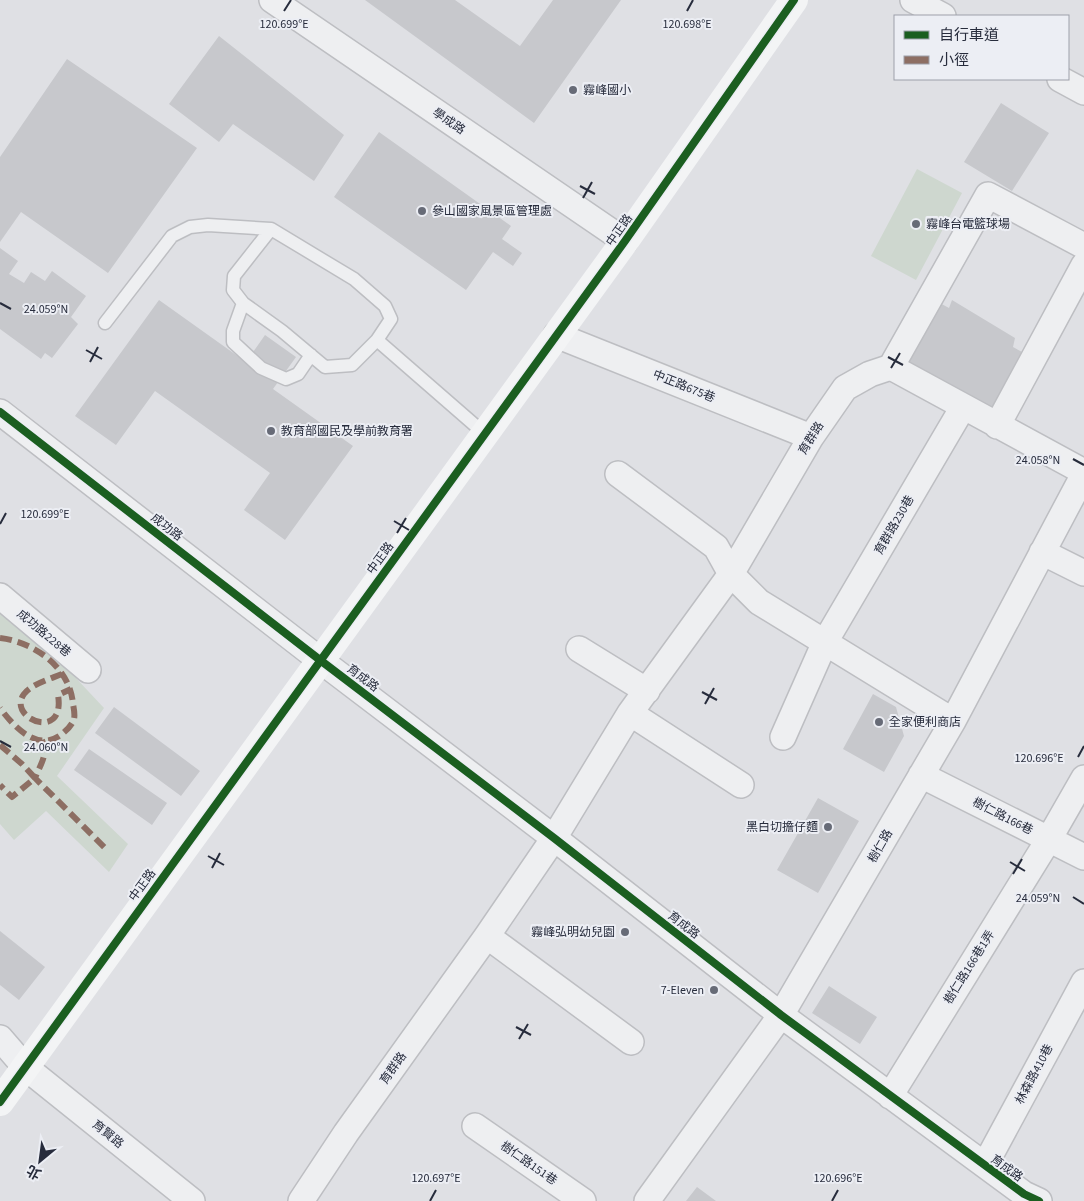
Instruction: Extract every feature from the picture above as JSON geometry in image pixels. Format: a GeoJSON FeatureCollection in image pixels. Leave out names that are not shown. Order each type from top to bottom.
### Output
{"type":"FeatureCollection","features":[{"type":"Feature","properties":{"kind":"street","name":"學成路"},"geometry":{"type":"LineString","coordinates":[[272,0],[625,241]]}},
{"type":"Feature","properties":{"kind":"street","name":"中正路"},"geometry":{"type":"LineString","coordinates":[[0,1102],[625,241],[794,0]]}},
{"type":"Feature","properties":{"kind":"street"},"geometry":{"type":"LineString","coordinates":[[912,0],[941,15]]}},
{"type":"Feature","properties":{"kind":"street"},"geometry":{"type":"LineString","coordinates":[[1062,80],[1084,92]]}},
{"type":"Feature","properties":{"kind":"street"},"geometry":{"type":"LineString","coordinates":[[1084,246],[988,195],[891,367],[1084,473]]}},
{"type":"Feature","properties":{"kind":"street"},"geometry":{"type":"LineString","coordinates":[[997,426],[1084,265]]}},
{"type":"Feature","properties":{"kind":"street","name":"中正路675巷"},"geometry":{"type":"LineString","coordinates":[[556,336],[811,437]]}},
{"type":"Feature","properties":{"kind":"street","name":"育群路"},"geometry":{"type":"LineString","coordinates":[[301,1201],[346,1133],[487,936],[554,838],[630,713],[731,574],[811,437],[845,388],[870,374],[891,367]]}},
{"type":"Feature","properties":{"kind":"street","name":"育群路230巷"},"geometry":{"type":"LineString","coordinates":[[783,737],[825,642],[963,407]]}},
{"type":"Feature","properties":{"kind":"street","name":"成功路"},"geometry":{"type":"LineString","coordinates":[[0,412],[320,660]]}},
{"type":"Feature","properties":{"kind":"street","name":"樹仁路"},"geometry":{"type":"LineString","coordinates":[[647,1201],[781,1015],[953,721],[1084,473]]}},
{"type":"Feature","properties":{"kind":"street"},"geometry":{"type":"LineString","coordinates":[[618,474],[716,547],[731,574],[758,602],[953,721]]}},
{"type":"Feature","properties":{"kind":"street"},"geometry":{"type":"LineString","coordinates":[[1042,552],[1084,573]]}},
{"type":"Feature","properties":{"kind":"street","name":"成功路228巷"},"geometry":{"type":"LineString","coordinates":[[0,596],[88,670]]}},
{"type":"Feature","properties":{"kind":"street"},"geometry":{"type":"LineString","coordinates":[[579,649],[647,691]]}},
{"type":"Feature","properties":{"kind":"street","name":"育成路"},"geometry":{"type":"LineString","coordinates":[[320,660],[554,838],[781,1015],[985,1165],[1028,1199]]}},
{"type":"Feature","properties":{"kind":"street"},"geometry":{"type":"LineString","coordinates":[[630,713],[742,785]]}},
{"type":"Feature","properties":{"kind":"street","name":"樹仁路166巷"},"geometry":{"type":"LineString","coordinates":[[921,775],[1084,857]]}},
{"type":"Feature","properties":{"kind":"street","name":"樹仁路166巷1弄"},"geometry":{"type":"LineString","coordinates":[[890,1096],[1084,778]]}},
{"type":"Feature","properties":{"kind":"street"},"geometry":{"type":"LineString","coordinates":[[487,936],[631,1042]]}},
{"type":"Feature","properties":{"kind":"street","name":"林森路410巷"},"geometry":{"type":"LineString","coordinates":[[985,1165],[1084,982]]}},
{"type":"Feature","properties":{"kind":"street","name":"育賢路"},"geometry":{"type":"LineString","coordinates":[[0,1038],[25,1067],[192,1201]]}},
{"type":"Feature","properties":{"kind":"street","name":"樹仁路151巷"},"geometry":{"type":"LineString","coordinates":[[475,1126],[583,1201]]}},
{"type":"Feature","properties":{"kind":"lane"},"geometry":{"type":"LineString","coordinates":[[105,323],[172,236],[190,227],[208,225],[271,229],[354,279],[385,306],[391,319],[377,340],[352,365],[325,367],[282,331],[242,303],[233,290],[234,276],[271,229]]}},
{"type":"Feature","properties":{"kind":"lane"},"geometry":{"type":"LineString","coordinates":[[242,303],[233,331],[233,342],[261,368],[286,378],[298,374],[311,355]]}},
{"type":"Feature","properties":{"kind":"lane"},"geometry":{"type":"LineString","coordinates":[[377,340],[485,434]]}},
{"type":"Feature","properties":{"kind":"shaded area","name":"霧峰台電籃球場"},"geometry":{"type":"Polygon","coordinates":[[[917,169],[962,193],[916,280],[871,256],[917,169]]]}},
{"type":"Feature","properties":{"kind":"shaded area"},"geometry":{"type":"Polygon","coordinates":[[[0,613],[73,675],[104,708],[57,776],[128,844],[109,872],[46,811],[14,840],[0,824],[0,613]]]}},
{"type":"Feature","properties":{"kind":"building"},"geometry":{"type":"Polygon","coordinates":[[[365,0],[455,0],[520,46],[553,0],[621,0],[534,123],[365,0]]]}},
{"type":"Feature","properties":{"kind":"building"},"geometry":{"type":"Polygon","coordinates":[[[219,36],[344,135],[314,181],[233,124],[219,142],[169,104],[219,36]]]}},
{"type":"Feature","properties":{"kind":"building"},"geometry":{"type":"Polygon","coordinates":[[[67,59],[197,148],[108,273],[21,212],[0,242],[0,157],[67,59]]]}},
{"type":"Feature","properties":{"kind":"building"},"geometry":{"type":"Polygon","coordinates":[[[1001,103],[1049,133],[1012,191],[964,162],[1001,103]]]}},
{"type":"Feature","properties":{"kind":"building","name":"參山國家風景區管理處"},"geometry":{"type":"Polygon","coordinates":[[[379,132],[511,226],[502,239],[522,253],[513,266],[493,252],[466,290],[334,197],[379,132]]]}},
{"type":"Feature","properties":{"kind":"building"},"geometry":{"type":"Polygon","coordinates":[[[0,248],[18,261],[9,274],[24,283],[31,272],[45,281],[52,271],[86,296],[71,317],[78,324],[52,358],[45,353],[41,359],[0,329],[0,248]]]}},
{"type":"Feature","properties":{"kind":"building","name":"教育部國民及學前教育署"},"geometry":{"type":"Polygon","coordinates":[[[159,300],[246,362],[265,335],[296,357],[273,389],[353,446],[285,540],[244,510],[270,473],[155,391],[116,445],[75,416],[159,300]]]}},
{"type":"Feature","properties":{"kind":"building"},"geometry":{"type":"Polygon","coordinates":[[[952,300],[1015,338],[1013,347],[1024,353],[990,411],[904,365],[936,301],[949,308],[952,300]]]}},
{"type":"Feature","properties":{"kind":"building","name":"全家便利商店"},"geometry":{"type":"Polygon","coordinates":[[[873,694],[896,707],[904,736],[884,772],[843,749],[873,694]]]}},
{"type":"Feature","properties":{"kind":"building"},"geometry":{"type":"Polygon","coordinates":[[[114,707],[200,771],[181,796],[95,733],[114,707]]]}},
{"type":"Feature","properties":{"kind":"building"},"geometry":{"type":"Polygon","coordinates":[[[89,749],[167,803],[152,825],[74,770],[89,749]]]}},
{"type":"Feature","properties":{"kind":"building"},"geometry":{"type":"Polygon","coordinates":[[[818,798],[859,821],[818,893],[777,870],[818,798]]]}},
{"type":"Feature","properties":{"kind":"building"},"geometry":{"type":"Polygon","coordinates":[[[0,931],[45,967],[19,1000],[0,985],[0,931]]]}},
{"type":"Feature","properties":{"kind":"building"},"geometry":{"type":"Polygon","coordinates":[[[829,986],[877,1017],[860,1044],[812,1013],[829,986]]]}},
{"type":"Feature","properties":{"kind":"building"},"geometry":{"type":"Polygon","coordinates":[[[697,1187],[716,1201],[686,1201],[697,1187]]]}},
{"type":"Feature","properties":{"kind":"marked path"},"geometry":{"type":"LineString","coordinates":[[0,638],[13,640],[37,651],[58,668],[70,691],[74,717],[71,725],[62,734],[44,741],[19,730],[0,708]]}},
{"type":"Feature","properties":{"kind":"marked path"},"geometry":{"type":"LineString","coordinates":[[62,674],[27,690],[21,703],[23,711],[29,718],[46,722],[54,718],[58,710],[58,695],[71,689]]}},
{"type":"Feature","properties":{"kind":"marked path"},"geometry":{"type":"LineString","coordinates":[[42,740],[45,750],[35,778],[108,851]]}},
{"type":"Feature","properties":{"kind":"marked path"},"geometry":{"type":"LineString","coordinates":[[0,745],[35,778],[12,797],[0,785]]}},
{"type":"Feature","properties":{"kind":"cycle path"},"geometry":{"type":"LineString","coordinates":[[0,1102],[625,241],[794,0]]}},
{"type":"Feature","properties":{"kind":"cycle path"},"geometry":{"type":"LineString","coordinates":[[0,412],[781,1015],[1024,1194],[1039,1201]]}},
{"type":"Feature","properties":{"kind":"place","name":"霧峰國小"},"geometry":{"type":"Point","coordinates":[573,90]}},
{"type":"Feature","properties":{"kind":"place","name":"參山國家風景區管理處"},"geometry":{"type":"Point","coordinates":[422,211]}},
{"type":"Feature","properties":{"kind":"place","name":"霧峰台電籃球場"},"geometry":{"type":"Point","coordinates":[916,224]}},
{"type":"Feature","properties":{"kind":"place","name":"教育部國民及學前教育署"},"geometry":{"type":"Point","coordinates":[271,431]}},
{"type":"Feature","properties":{"kind":"place","name":"全家便利商店"},"geometry":{"type":"Point","coordinates":[879,722]}},
{"type":"Feature","properties":{"kind":"place","name":"黑白切擔仔麵"},"geometry":{"type":"Point","coordinates":[828,827]}},
{"type":"Feature","properties":{"kind":"place","name":"霧峰弘明幼兒園"},"geometry":{"type":"Point","coordinates":[625,932]}},
{"type":"Feature","properties":{"kind":"place","name":"7-Eleven"},"geometry":{"type":"Point","coordinates":[714,990]}}]}
